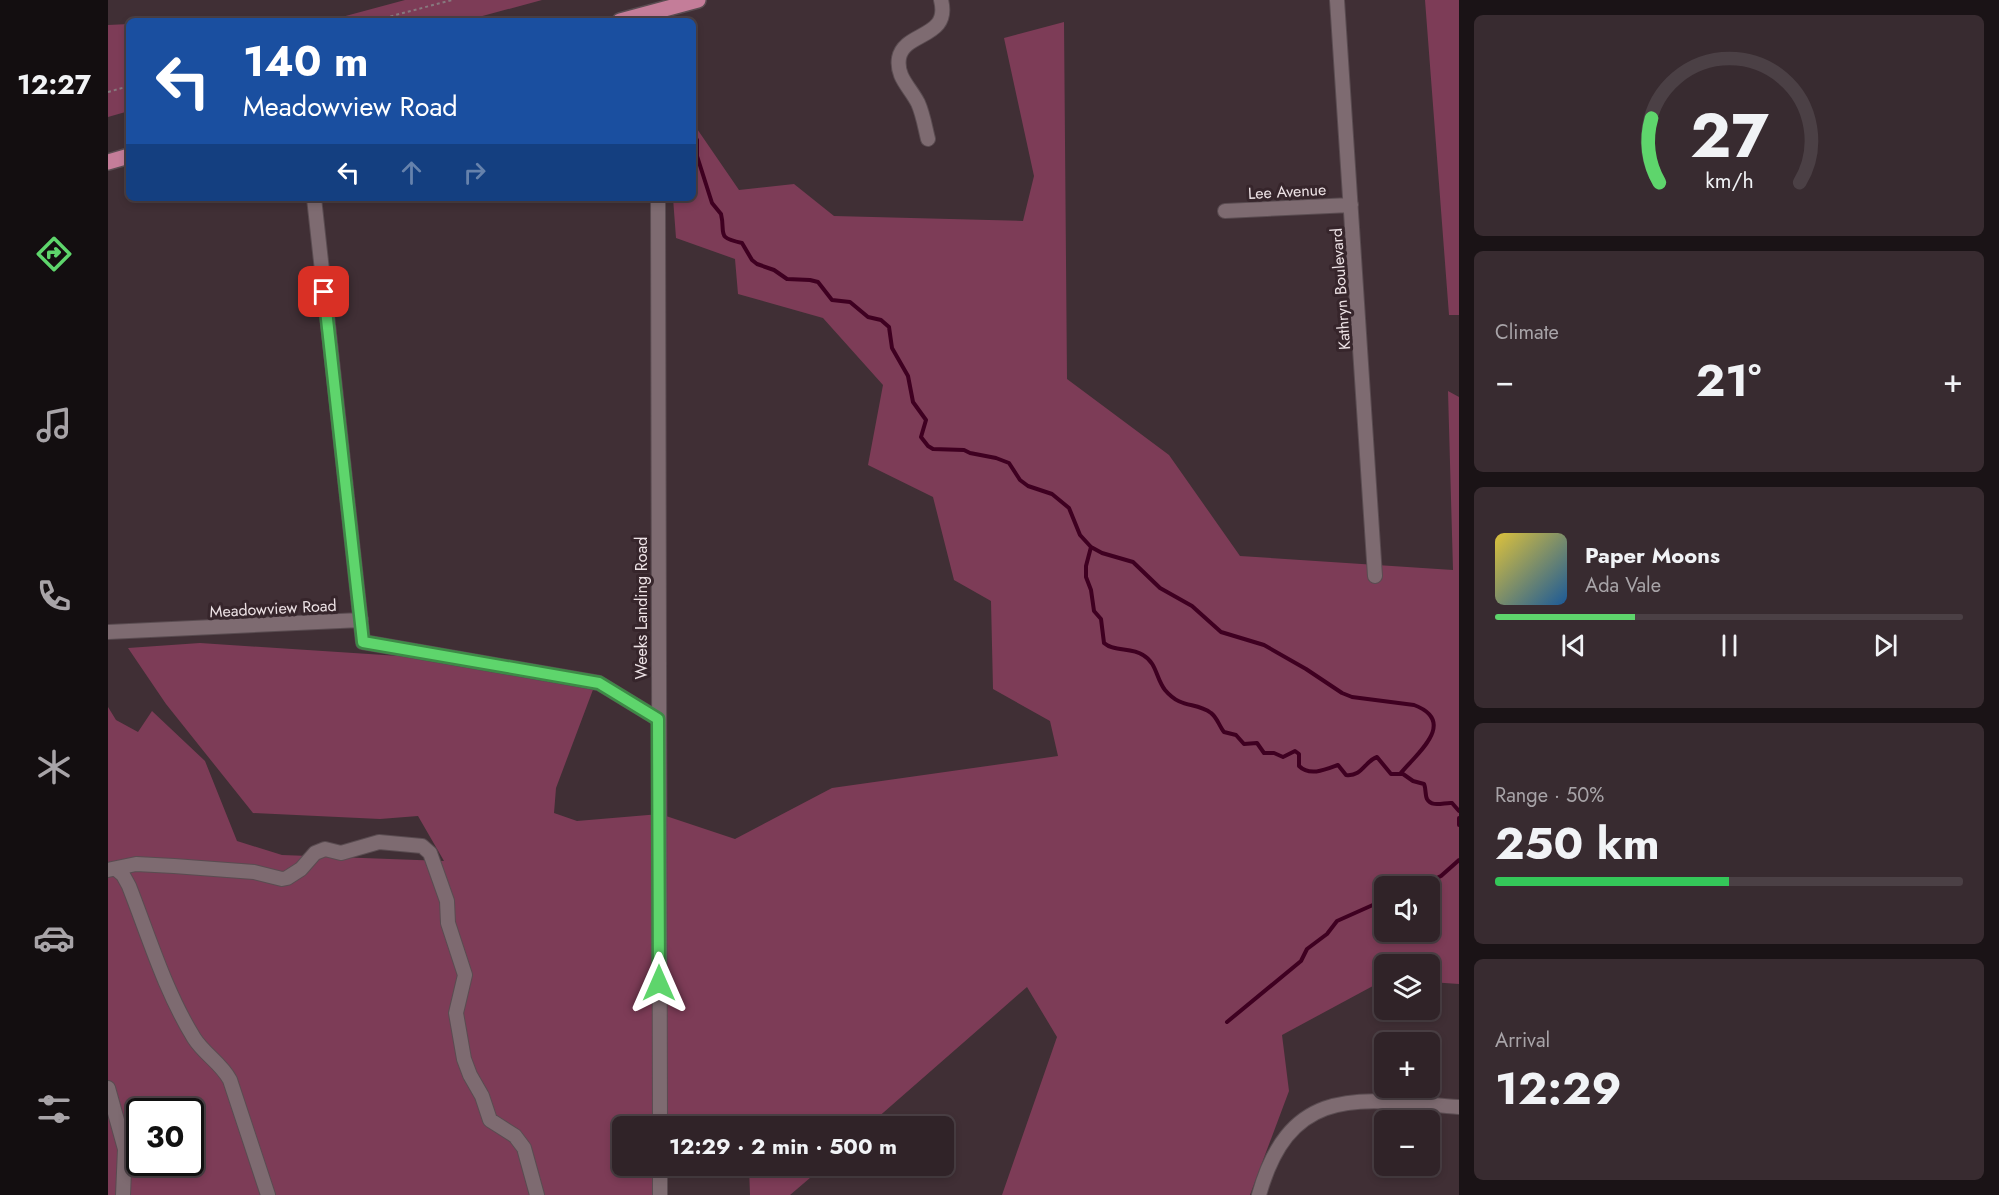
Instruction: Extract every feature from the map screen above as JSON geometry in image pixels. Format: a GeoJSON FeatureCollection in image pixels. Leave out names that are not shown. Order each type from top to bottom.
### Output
{"type":"FeatureCollection","features":[{"type":"Feature","properties":{"kind":"main road"},"geometry":{"type":"LineString","coordinates":[[644,18],[660,16],[698,0]]}},
{"type":"Feature","properties":{"kind":"main road"},"geometry":{"type":"LineString","coordinates":[[108,162],[126,157]]}},
{"type":"Feature","properties":{"kind":"street"},"geometry":{"type":"LineString","coordinates":[[928,139],[919,105],[898,72],[899,55],[912,41],[933,29],[941,21],[943,9],[940,0]]}},
{"type":"Feature","properties":{"kind":"street","name":"Kathryn Boulevard"},"geometry":{"type":"LineString","coordinates":[[1337,0],[1375,576]]}},
{"type":"Feature","properties":{"kind":"street"},"geometry":{"type":"LineString","coordinates":[[314,201],[361,620]]}},
{"type":"Feature","properties":{"kind":"street","name":"Weeks Landing Road"},"geometry":{"type":"LineString","coordinates":[[658,201],[660,1116]]}},
{"type":"Feature","properties":{"kind":"street","name":"Lee Avenue"},"geometry":{"type":"LineString","coordinates":[[1225,211],[1351,205]]}},
{"type":"Feature","properties":{"kind":"street","name":"Meadowview Road"},"geometry":{"type":"LineString","coordinates":[[108,632],[361,620],[363,642],[599,683],[658,719]]}},
{"type":"Feature","properties":{"kind":"street"},"geometry":{"type":"LineString","coordinates":[[112,869],[136,864],[174,866],[254,872],[282,879],[293,875],[315,853],[325,849],[341,852],[363,848],[372,842],[417,845],[426,849],[433,857],[437,875],[445,891],[448,923],[465,975],[456,1013],[466,1065],[482,1096],[490,1120],[515,1136],[524,1148],[537,1195]]}},
{"type":"Feature","properties":{"kind":"street"},"geometry":{"type":"LineString","coordinates":[[112,869],[123,875],[129,886],[168,991],[195,1041],[230,1080],[268,1195]]}},
{"type":"Feature","properties":{"kind":"street"},"geometry":{"type":"LineString","coordinates":[[108,1088],[124,1149],[123,1195]]}},
{"type":"Feature","properties":{"kind":"street"},"geometry":{"type":"LineString","coordinates":[[1259,1195],[1266,1170],[1275,1151],[1286,1136],[1313,1114],[1350,1101],[1368,1100],[1459,1107]]}},
{"type":"Feature","properties":{"kind":"street"},"geometry":{"type":"LineString","coordinates":[[660,1176],[660,1195]]}},
{"type":"Feature","properties":{"kind":"path"},"geometry":{"type":"LineString","coordinates":[[384,18],[452,0]]}},
{"type":"Feature","properties":{"kind":"path"},"geometry":{"type":"LineString","coordinates":[[108,92],[126,87]]}},
{"type":"Feature","properties":{"kind":"shaded area"},"geometry":{"type":"Polygon","coordinates":[[[405,0],[542,0],[475,18],[338,18],[405,0]]]}},
{"type":"Feature","properties":{"kind":"shaded area"},"geometry":{"type":"Polygon","coordinates":[[[1425,0],[1459,0],[1459,315],[1449,315],[1425,0]]]}},
{"type":"Feature","properties":{"kind":"shaded area"},"geometry":{"type":"Polygon","coordinates":[[[1064,22],[1067,379],[1169,455],[1240,556],[1453,570],[1448,391],[1459,397],[1459,984],[1440,983],[1440,954],[1374,954],[1374,985],[1282,1035],[1289,1091],[1250,1195],[1002,1195],[1057,1037],[1027,987],[879,1116],[612,1116],[612,1176],[657,1176],[656,1195],[108,1195],[108,707],[116,720],[138,732],[152,711],[205,761],[237,841],[282,855],[444,861],[418,816],[380,819],[253,813],[166,704],[128,648],[200,643],[430,658],[594,687],[556,788],[554,813],[577,821],[660,814],[735,839],[832,788],[1058,756],[1050,721],[993,689],[991,601],[954,580],[933,497],[868,465],[883,385],[823,318],[738,294],[735,259],[676,238],[673,201],[696,201],[696,127],[739,190],[794,184],[834,216],[1023,221],[1034,176],[1004,38],[1064,22]]]}},
{"type":"Feature","properties":{"kind":"shaded area"},"geometry":{"type":"Polygon","coordinates":[[[126,24],[126,112],[108,117],[108,25],[126,24]]]}},
{"type":"Feature","properties":{"kind":"shaded area"},"geometry":{"type":"Polygon","coordinates":[[[749,1176],[812,1176],[790,1195],[750,1195],[749,1176]]]}},
{"type":"Feature","properties":{"kind":"waterway"},"geometry":{"type":"LineString","coordinates":[[696,138],[697,156],[712,203],[721,214],[723,234],[728,239],[742,243],[757,264],[774,270],[787,279],[818,282],[832,300],[850,302],[868,317],[881,320],[889,327],[892,348],[908,376],[913,402],[926,420],[921,437],[928,446],[933,449],[964,450],[1009,463],[1020,480],[1028,486],[1052,494],[1069,508],[1080,535],[1091,547],[1102,553],[1133,562],[1160,588],[1192,606],[1221,632],[1264,645],[1352,697],[1414,705],[1427,712],[1433,720],[1433,729],[1429,739],[1400,774]]}},
{"type":"Feature","properties":{"kind":"waterway"},"geometry":{"type":"LineString","coordinates":[[1091,547],[1086,566],[1086,577],[1091,590],[1094,611],[1101,619],[1104,643],[1113,648],[1133,651],[1148,658],[1162,686],[1171,696],[1183,703],[1205,709],[1215,717],[1224,732],[1236,735],[1244,744],[1257,743],[1264,753],[1274,753],[1283,757],[1295,751],[1299,754],[1299,766],[1308,771],[1313,772],[1338,765],[1346,775],[1356,774],[1377,757],[1391,774],[1403,774],[1413,781],[1424,784],[1429,802],[1452,803],[1459,811]]}},
{"type":"Feature","properties":{"kind":"waterway"},"geometry":{"type":"LineString","coordinates":[[1459,818],[1459,825]]}},
{"type":"Feature","properties":{"kind":"waterway"},"geometry":{"type":"LineString","coordinates":[[1440,876],[1459,860]]}},
{"type":"Feature","properties":{"kind":"waterway"},"geometry":{"type":"LineString","coordinates":[[1227,1022],[1301,961],[1307,949],[1327,934],[1337,921],[1374,904]]}},
{"type":"Feature","properties":{"kind":"route"},"geometry":{"type":"LineString","coordinates":[[324,292],[363,642],[599,683],[658,719],[659,983]]}}]}
